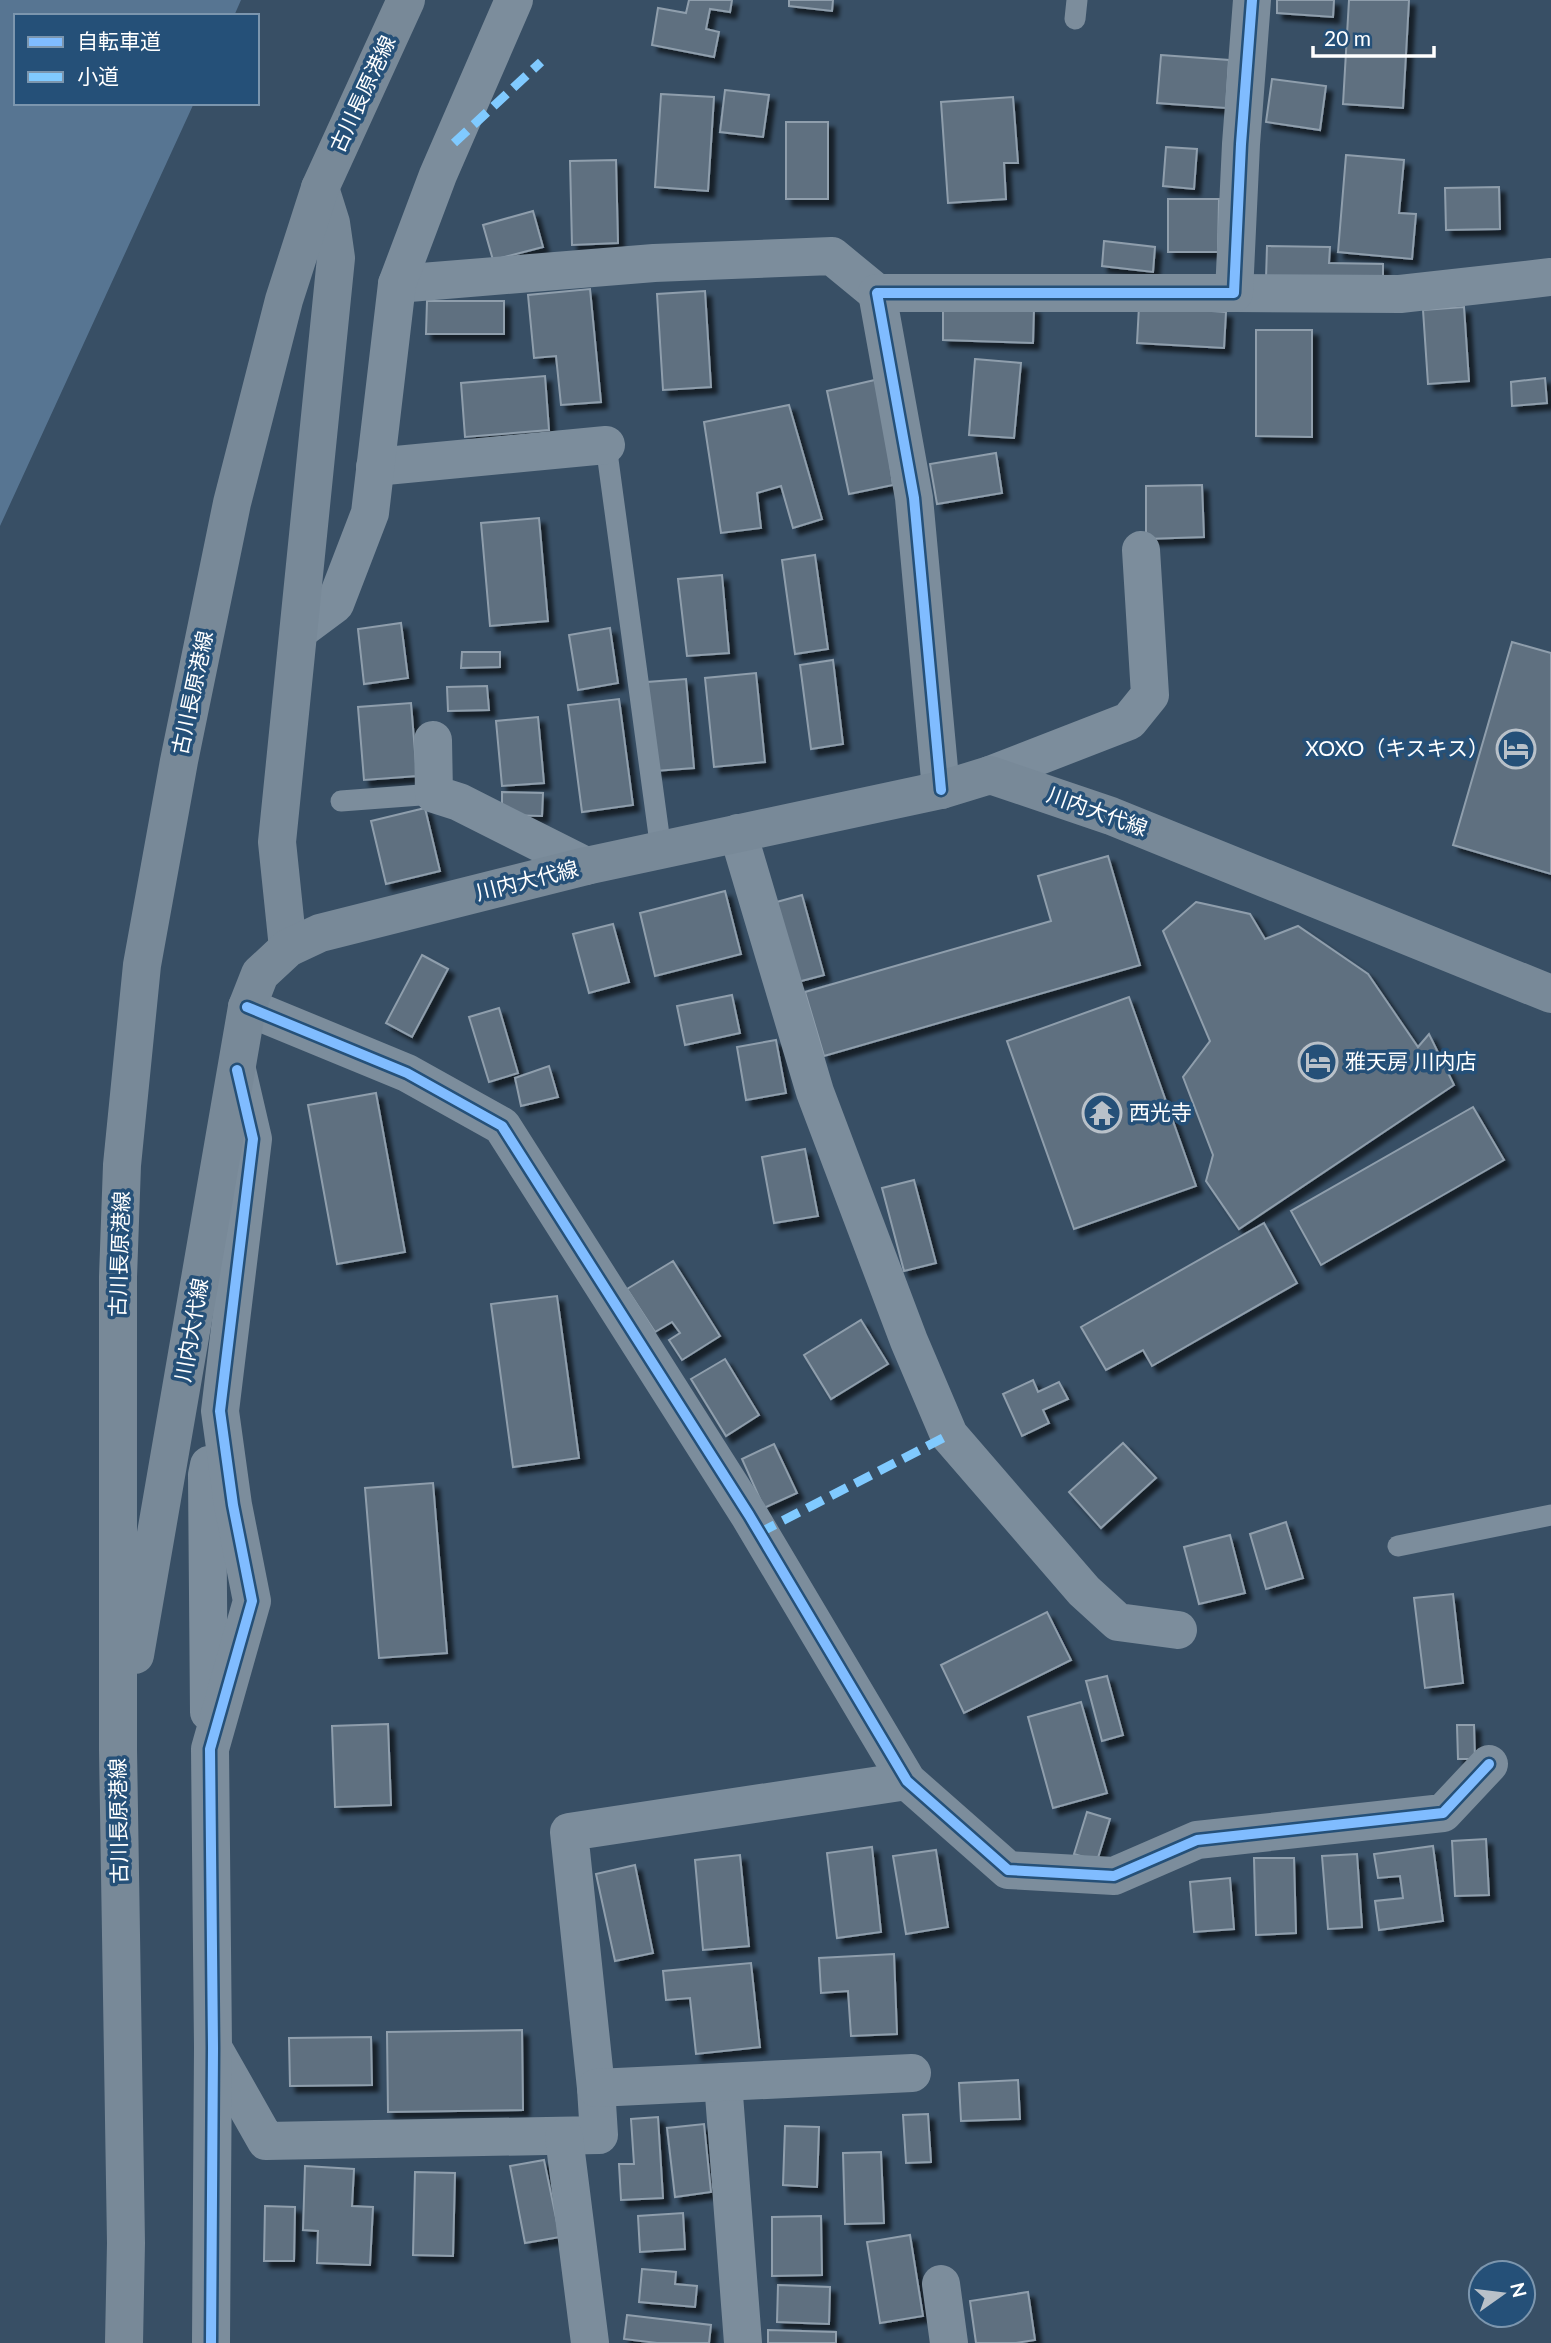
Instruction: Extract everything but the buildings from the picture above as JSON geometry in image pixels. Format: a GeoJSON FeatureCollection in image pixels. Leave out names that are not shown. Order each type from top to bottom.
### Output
{"type":"FeatureCollection","features":[{"type":"Feature","properties":{"kind":"main road","name":"古川長原港線"},"geometry":{"type":"LineString","coordinates":[[124,2343],[126,2243],[117,1750],[118,1277],[122,1165],[142,965],[178,761],[232,503],[284,300],[320,188],[406,0]]}},
{"type":"Feature","properties":{"kind":"main road"},"geometry":{"type":"LineString","coordinates":[[288,948],[277,842],[336,258],[331,223],[320,188]]}},
{"type":"Feature","properties":{"kind":"main road","name":"川内大代線"},"geometry":{"type":"LineString","coordinates":[[117,1750],[160,1518],[247,1007],[260,974],[288,948],[320,933],[586,866],[941,790],[990,775],[1111,816],[1551,994]]}},
{"type":"Feature","properties":{"kind":"street"},"geometry":{"type":"LineString","coordinates":[[300,630],[335,604],[370,513],[397,284],[439,175],[514,0]]}},
{"type":"Feature","properties":{"kind":"street"},"geometry":{"type":"LineString","coordinates":[[1234,293],[1241,144],[1252,0]]}},
{"type":"Feature","properties":{"kind":"street"},"geometry":{"type":"LineString","coordinates":[[397,284],[654,264],[832,256],[877,293],[1400,293],[1551,277]]}},
{"type":"Feature","properties":{"kind":"street"},"geometry":{"type":"LineString","coordinates":[[877,293],[915,498],[941,790]]}},
{"type":"Feature","properties":{"kind":"street"},"geometry":{"type":"LineString","coordinates":[[375,467],[606,445]]}},
{"type":"Feature","properties":{"kind":"street"},"geometry":{"type":"LineString","coordinates":[[990,775],[1129,721],[1150,695],[1141,550]]}},
{"type":"Feature","properties":{"kind":"street"},"geometry":{"type":"LineString","coordinates":[[433,740],[434,794],[458,802],[586,866]]}},
{"type":"Feature","properties":{"kind":"street"},"geometry":{"type":"LineString","coordinates":[[738,834],[815,1092],[909,1341],[949,1435],[1084,1591],[1118,1622],[1178,1630]]}},
{"type":"Feature","properties":{"kind":"street"},"geometry":{"type":"LineString","coordinates":[[247,1007],[407,1073],[502,1126],[749,1515],[907,1781],[1007,1870],[1114,1876],[1197,1840],[1443,1813],[1489,1764]]}},
{"type":"Feature","properties":{"kind":"street"},"geometry":{"type":"LineString","coordinates":[[211,2343],[213,2048],[210,1749],[251,1601],[233,1505],[220,1411],[253,1139],[237,1070]]}},
{"type":"Feature","properties":{"kind":"street"},"geometry":{"type":"LineString","coordinates":[[213,2048],[266,2141],[599,2135],[569,1832],[907,1781]]}},
{"type":"Feature","properties":{"kind":"street"},"geometry":{"type":"LineString","coordinates":[[596,2088],[912,2073]]}},
{"type":"Feature","properties":{"kind":"street"},"geometry":{"type":"LineString","coordinates":[[723,2082],[743,2343]]}},
{"type":"Feature","properties":{"kind":"street"},"geometry":{"type":"LineString","coordinates":[[564,2137],[590,2343]]}},
{"type":"Feature","properties":{"kind":"street"},"geometry":{"type":"LineString","coordinates":[[941,2284],[949,2343]]}},
{"type":"Feature","properties":{"kind":"lane"},"geometry":{"type":"LineString","coordinates":[[606,445],[661,850]]}},
{"type":"Feature","properties":{"kind":"lane"},"geometry":{"type":"LineString","coordinates":[[341,801],[434,794]]}},
{"type":"Feature","properties":{"kind":"lane"},"geometry":{"type":"LineString","coordinates":[[1398,1546],[1551,1515]]}},
{"type":"Feature","properties":{"kind":"water"},"geometry":{"type":"Polygon","coordinates":[[[0,0],[241,0],[235,14],[14,14],[14,105],[193,105],[0,526],[0,0]]]}},
{"type":"Feature","properties":{"kind":"marked path"},"geometry":{"type":"LineString","coordinates":[[454,143],[541,62]]}},
{"type":"Feature","properties":{"kind":"marked path"},"geometry":{"type":"LineString","coordinates":[[759,1533],[949,1435]]}},
{"type":"Feature","properties":{"kind":"cycle path"},"geometry":{"type":"LineString","coordinates":[[941,790],[914,498],[877,293],[1234,293],[1241,144],[1252,0]]}},
{"type":"Feature","properties":{"kind":"cycle path"},"geometry":{"type":"LineString","coordinates":[[247,1007],[407,1073],[502,1126],[749,1515],[907,1781],[1008,1870],[1114,1876],[1197,1840],[1443,1813],[1489,1764]]}},
{"type":"Feature","properties":{"kind":"cycle path"},"geometry":{"type":"LineString","coordinates":[[211,2343],[213,2048],[210,1749],[252,1601],[233,1505],[220,1411],[253,1139],[237,1070]]}},
{"type":"Feature","properties":{"kind":"place","name":"XOXO（キスキス）"},"geometry":{"type":"Point","coordinates":[1516,749]}},
{"type":"Feature","properties":{"kind":"place","name":"雅天房 川内店"},"geometry":{"type":"Point","coordinates":[1318,1062]}},
{"type":"Feature","properties":{"kind":"place","name":"西光寺"},"geometry":{"type":"Point","coordinates":[1102,1113]}}]}
